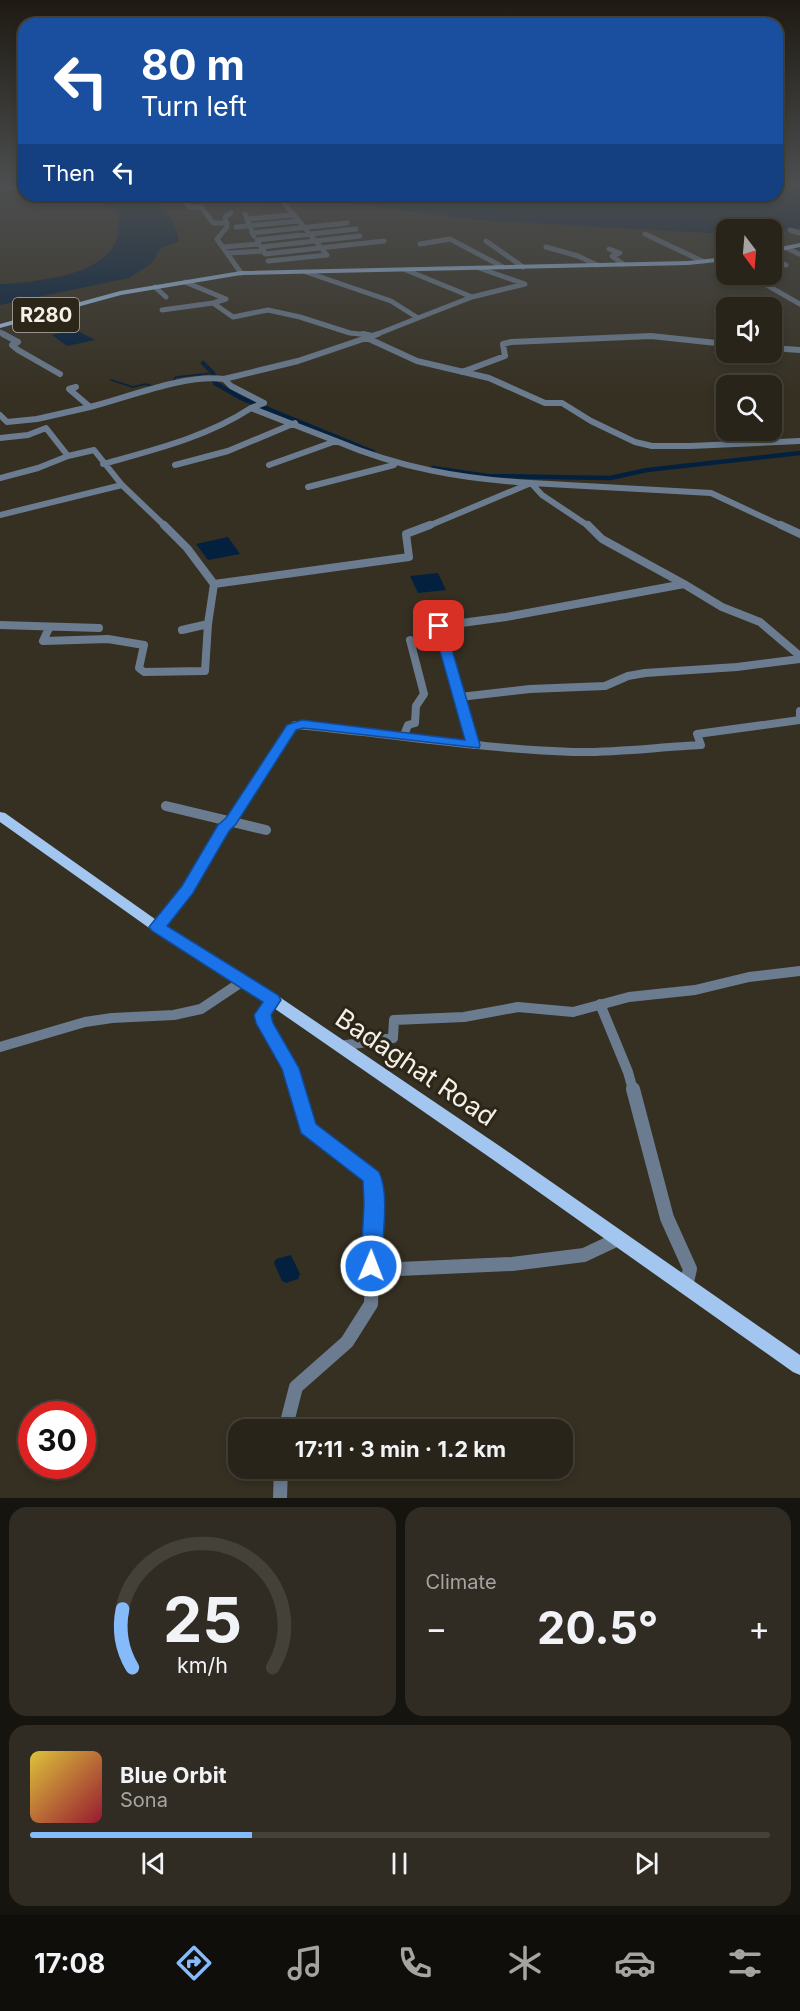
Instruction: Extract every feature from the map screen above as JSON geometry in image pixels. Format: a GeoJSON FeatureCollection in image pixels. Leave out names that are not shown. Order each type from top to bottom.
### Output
{"type":"FeatureCollection","features":[{"type":"Feature","properties":{"kind":"main road"},"geometry":{"type":"LineString","coordinates":[[152,287],[241,273],[716,260]]}},
{"type":"Feature","properties":{"kind":"main road","name":"R280"},"geometry":{"type":"LineString","coordinates":[[0,329],[152,287]]}},
{"type":"Feature","properties":{"kind":"main road","name":"Badaghat Road"},"geometry":{"type":"LineString","coordinates":[[0,816],[157,927],[273,1000],[340,1046],[800,1366]]}},
{"type":"Feature","properties":{"kind":"street"},"geometry":{"type":"LineString","coordinates":[[229,256],[241,273]]}},
{"type":"Feature","properties":{"kind":"street"},"geometry":{"type":"LineString","coordinates":[[265,256],[278,273]]}},
{"type":"Feature","properties":{"kind":"street"},"geometry":{"type":"LineString","coordinates":[[268,261],[318,256]]}},
{"type":"Feature","properties":{"kind":"street"},"geometry":{"type":"LineString","coordinates":[[481,256],[502,267]]}},
{"type":"Feature","properties":{"kind":"street"},"geometry":{"type":"LineString","coordinates":[[507,256],[523,267]]}},
{"type":"Feature","properties":{"kind":"street"},"geometry":{"type":"LineString","coordinates":[[578,256],[597,264]]}},
{"type":"Feature","properties":{"kind":"street"},"geometry":{"type":"LineString","coordinates":[[612,256],[623,264]]}},
{"type":"Feature","properties":{"kind":"street"},"geometry":{"type":"LineString","coordinates":[[691,256],[702,261]]}},
{"type":"Feature","properties":{"kind":"street"},"geometry":{"type":"LineString","coordinates":[[782,263],[786,265]]}},
{"type":"Feature","properties":{"kind":"street"},"geometry":{"type":"LineString","coordinates":[[0,415],[7,422],[37,419],[208,377],[223,378],[279,366],[370,337],[472,297],[525,284],[479,268]]}},
{"type":"Feature","properties":{"kind":"street"},"geometry":{"type":"LineString","coordinates":[[406,270],[472,297]]}},
{"type":"Feature","properties":{"kind":"street"},"geometry":{"type":"LineString","coordinates":[[306,272],[391,302],[418,318]]}},
{"type":"Feature","properties":{"kind":"street"},"geometry":{"type":"LineString","coordinates":[[162,310],[226,299],[185,282]]}},
{"type":"Feature","properties":{"kind":"street"},"geometry":{"type":"LineString","coordinates":[[766,285],[800,304]]}},
{"type":"Feature","properties":{"kind":"street"},"geometry":{"type":"LineString","coordinates":[[152,287],[166,297]]}},
{"type":"Feature","properties":{"kind":"street"},"geometry":{"type":"LineString","coordinates":[[213,303],[233,317],[268,310],[300,317],[350,333],[356,332],[417,361],[489,378],[545,403],[562,403],[620,437],[652,446],[800,441]]}},
{"type":"Feature","properties":{"kind":"street"},"geometry":{"type":"LineString","coordinates":[[0,329],[18,342],[12,345],[24,356],[60,374]]}},
{"type":"Feature","properties":{"kind":"street"},"geometry":{"type":"LineString","coordinates":[[462,372],[505,356],[503,344],[511,342],[651,336],[716,343]]}},
{"type":"Feature","properties":{"kind":"street"},"geometry":{"type":"LineString","coordinates":[[782,349],[798,350]]}},
{"type":"Feature","properties":{"kind":"street"},"geometry":{"type":"LineString","coordinates":[[103,464],[159,448],[227,424],[264,403],[231,386],[223,378]]}},
{"type":"Feature","properties":{"kind":"street"},"geometry":{"type":"LineString","coordinates":[[76,387],[69,389],[90,407]]}},
{"type":"Feature","properties":{"kind":"street"},"geometry":{"type":"LineString","coordinates":[[253,408],[295,423],[394,465],[484,481],[711,493],[800,534]]}},
{"type":"Feature","properties":{"kind":"street"},"geometry":{"type":"LineString","coordinates":[[175,465],[228,451],[295,423]]}},
{"type":"Feature","properties":{"kind":"street"},"geometry":{"type":"LineString","coordinates":[[0,438],[28,435],[46,428],[68,456]]}},
{"type":"Feature","properties":{"kind":"street"},"geometry":{"type":"LineString","coordinates":[[269,465],[336,441]]}},
{"type":"Feature","properties":{"kind":"street"},"geometry":{"type":"LineString","coordinates":[[0,478],[94,450],[122,485],[200,561],[214,584],[208,624],[205,671],[144,672],[139,668],[144,645],[108,639],[43,641],[48,628]]}},
{"type":"Feature","properties":{"kind":"street"},"geometry":{"type":"LineString","coordinates":[[308,487],[394,465]]}},
{"type":"Feature","properties":{"kind":"street"},"geometry":{"type":"LineString","coordinates":[[214,584],[409,557],[406,534],[531,483]]}},
{"type":"Feature","properties":{"kind":"street"},"geometry":{"type":"LineString","coordinates":[[531,483],[542,495],[592,528],[602,539],[651,564],[722,607],[760,622],[800,658]]}},
{"type":"Feature","properties":{"kind":"street"},"geometry":{"type":"LineString","coordinates":[[0,515],[122,485]]}},
{"type":"Feature","properties":{"kind":"street"},"geometry":{"type":"LineString","coordinates":[[474,745],[439,626],[506,617],[684,584]]}},
{"type":"Feature","properties":{"kind":"street"},"geometry":{"type":"LineString","coordinates":[[182,630],[208,624]]}},
{"type":"Feature","properties":{"kind":"street"},"geometry":{"type":"LineString","coordinates":[[0,625],[99,628]]}},
{"type":"Feature","properties":{"kind":"street"},"geometry":{"type":"LineString","coordinates":[[404,735],[408,725],[415,723],[416,706],[424,694],[410,640]]}},
{"type":"Feature","properties":{"kind":"street"},"geometry":{"type":"LineString","coordinates":[[460,697],[530,689],[605,686],[628,676],[645,673],[800,658]]}},
{"type":"Feature","properties":{"kind":"street"},"geometry":{"type":"LineString","coordinates":[[157,927],[188,889],[223,828],[231,821],[288,731],[295,725],[404,735],[474,745],[575,752],[701,745],[697,734],[800,720],[800,711]]}},
{"type":"Feature","properties":{"kind":"street"},"geometry":{"type":"LineString","coordinates":[[166,806],[266,830]]}},
{"type":"Feature","properties":{"kind":"street"},"geometry":{"type":"LineString","coordinates":[[340,1046],[393,1038],[394,1020],[464,1017],[518,1007],[573,1012],[629,997],[695,990],[749,977],[800,971]]}},
{"type":"Feature","properties":{"kind":"street"},"geometry":{"type":"LineString","coordinates":[[0,1047],[85,1022],[112,1018],[174,1015],[201,1009],[243,981]]}},
{"type":"Feature","properties":{"kind":"street"},"geometry":{"type":"LineString","coordinates":[[273,1000],[263,1015],[265,1023],[290,1068],[308,1128],[372,1178],[374,1203],[371,1304],[347,1342],[296,1387],[288,1419]]}},
{"type":"Feature","properties":{"kind":"street"},"geometry":{"type":"LineString","coordinates":[[600,1005],[628,1072],[667,1218],[690,1269],[686,1286]]}},
{"type":"Feature","properties":{"kind":"street"},"geometry":{"type":"LineString","coordinates":[[371,1266],[377,1270],[454,1264],[512,1264],[584,1255],[618,1239]]}},
{"type":"Feature","properties":{"kind":"street"},"geometry":{"type":"LineString","coordinates":[[280,1498],[281,1479]]}},
{"type":"Feature","properties":{"kind":"water"},"geometry":{"type":"Polygon","coordinates":[[[104,256],[156,256],[152,263],[129,278],[0,305],[0,284],[64,276],[95,263],[104,256]]]}},
{"type":"Feature","properties":{"kind":"water"},"geometry":{"type":"Polygon","coordinates":[[[74,329],[95,340],[67,346],[52,335],[74,329]]]}},
{"type":"Feature","properties":{"kind":"water"},"geometry":{"type":"Polygon","coordinates":[[[228,537],[240,554],[208,560],[196,544],[228,537]]]}},
{"type":"Feature","properties":{"kind":"water"},"geometry":{"type":"Polygon","coordinates":[[[438,573],[446,590],[418,593],[410,576],[438,573]]]}},
{"type":"Feature","properties":{"kind":"water"},"geometry":{"type":"Polygon","coordinates":[[[291,1255],[300,1274],[298,1279],[286,1283],[282,1281],[274,1263],[276,1259],[291,1255]]]}},
{"type":"Feature","properties":{"kind":"waterway"},"geometry":{"type":"LineString","coordinates":[[203,363],[213,373],[215,383],[241,398],[373,452]]}},
{"type":"Feature","properties":{"kind":"waterway"},"geometry":{"type":"LineString","coordinates":[[173,381],[176,377],[213,373]]}},
{"type":"Feature","properties":{"kind":"waterway"},"geometry":{"type":"LineString","coordinates":[[111,380],[133,387],[145,384],[152,386]]}},
{"type":"Feature","properties":{"kind":"waterway"},"geometry":{"type":"LineString","coordinates":[[433,468],[487,476],[610,478],[647,470],[800,453]]}},
{"type":"Feature","properties":{"kind":"route"},"geometry":{"type":"LineString","coordinates":[[371,1266],[370,1244],[374,1203],[372,1178],[308,1128],[290,1068],[265,1023],[263,1015],[273,1000],[157,927],[188,889],[223,828],[231,821],[282,740],[295,725],[381,732],[474,745],[439,626]]}}]}
